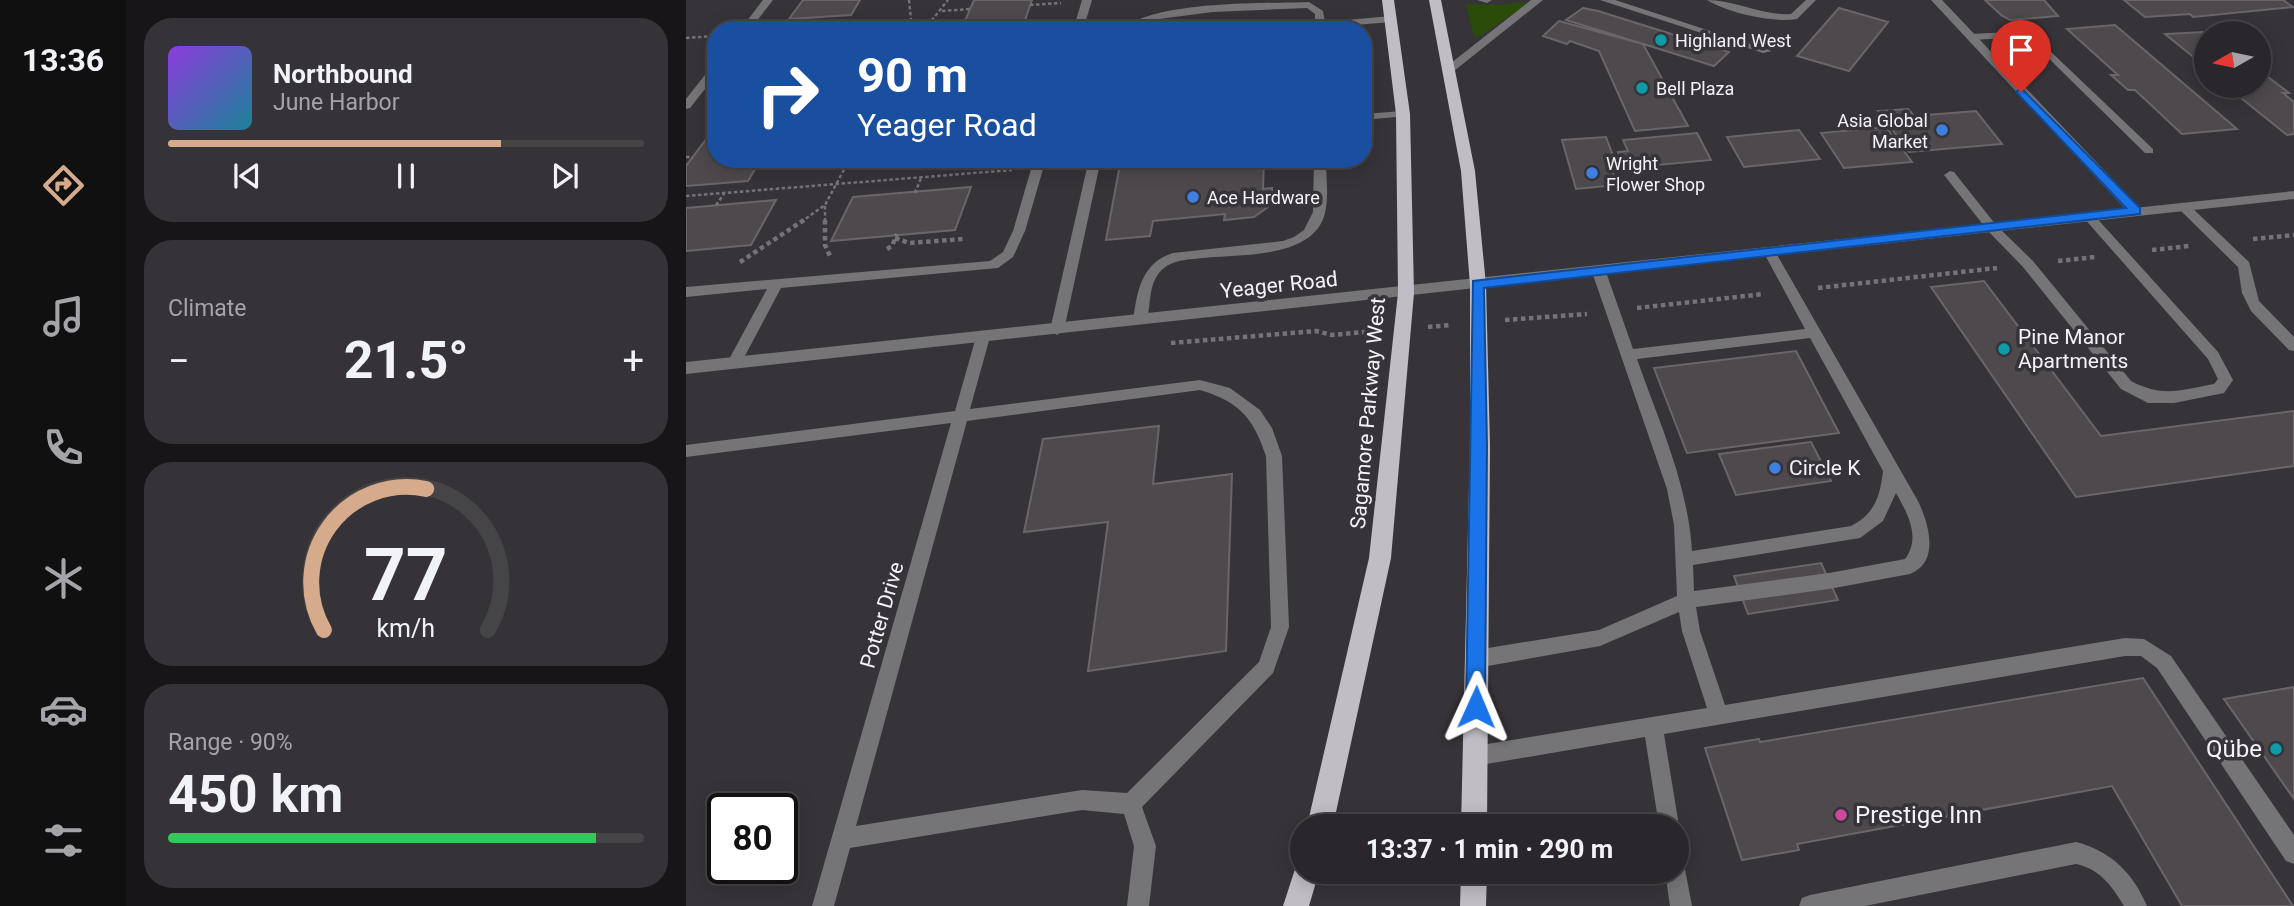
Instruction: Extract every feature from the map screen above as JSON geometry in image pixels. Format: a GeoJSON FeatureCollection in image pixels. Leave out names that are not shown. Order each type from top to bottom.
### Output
{"type":"FeatureCollection","features":[{"type":"Feature","properties":{"kind":"highway","name":"Sagamore Parkway West"},"geometry":{"type":"LineString","coordinates":[[1323,814],[1380,558],[1406,293],[1403,114],[1388,0]]}},
{"type":"Feature","properties":{"kind":"highway"},"geometry":{"type":"LineString","coordinates":[[1435,0],[1468,171],[1478,285],[1479,446],[1474,814]]}},
{"type":"Feature","properties":{"kind":"highway"},"geometry":{"type":"LineString","coordinates":[[1296,906],[1302,884]]}},
{"type":"Feature","properties":{"kind":"highway"},"geometry":{"type":"LineString","coordinates":[[1473,906],[1474,884]]}},
{"type":"Feature","properties":{"kind":"street"},"geometry":{"type":"LineString","coordinates":[[1450,69],[1538,0]]}},
{"type":"Feature","properties":{"kind":"street"},"geometry":{"type":"LineString","coordinates":[[1936,0],[2135,211]]}},
{"type":"Feature","properties":{"kind":"street","name":"Yeager Road"},"geometry":{"type":"LineString","coordinates":[[686,368],[1406,293],[2294,195]]}},
{"type":"Feature","properties":{"kind":"lane"},"geometry":{"type":"LineString","coordinates":[[752,21],[768,0]]}},
{"type":"Feature","properties":{"kind":"lane"},"geometry":{"type":"LineString","coordinates":[[1081,21],[1087,0]]}},
{"type":"Feature","properties":{"kind":"lane"},"geometry":{"type":"LineString","coordinates":[[1605,0],[1767,51]]}},
{"type":"Feature","properties":{"kind":"lane"},"geometry":{"type":"LineString","coordinates":[[1712,0],[1784,18],[1794,18],[1811,0]]}},
{"type":"Feature","properties":{"kind":"lane"},"geometry":{"type":"LineString","coordinates":[[1144,21],[1179,12],[1309,5],[1320,13],[1320,21]]}},
{"type":"Feature","properties":{"kind":"lane"},"geometry":{"type":"LineString","coordinates":[[1372,21],[1391,19]]}},
{"type":"Feature","properties":{"kind":"lane"},"geometry":{"type":"LineString","coordinates":[[1971,37],[2029,34],[2149,151]]}},
{"type":"Feature","properties":{"kind":"lane"},"geometry":{"type":"LineString","coordinates":[[686,106],[707,79]]}},
{"type":"Feature","properties":{"kind":"lane"},"geometry":{"type":"LineString","coordinates":[[1372,116],[1403,114]]}},
{"type":"Feature","properties":{"kind":"lane"},"geometry":{"type":"LineString","coordinates":[[686,292],[993,265],[1008,254],[1019,231],[1038,168]]}},
{"type":"Feature","properties":{"kind":"lane"},"geometry":{"type":"LineString","coordinates":[[1057,330],[1093,168]]}},
{"type":"Feature","properties":{"kind":"lane"},"geometry":{"type":"LineString","coordinates":[[1140,321],[1146,285],[1158,264],[1173,257],[1284,245],[1298,242],[1308,236],[1320,215],[1320,168]]}},
{"type":"Feature","properties":{"kind":"lane"},"geometry":{"type":"LineString","coordinates":[[1950,176],[1992,228],[2028,264],[2126,385],[2148,397],[2174,397],[2219,389],[2226,380],[2213,356],[2089,217]]}},
{"type":"Feature","properties":{"kind":"lane"},"geometry":{"type":"LineString","coordinates":[[2184,206],[2244,265],[2248,275],[2249,295],[2256,308],[2294,346]]}},
{"type":"Feature","properties":{"kind":"lane"},"geometry":{"type":"LineString","coordinates":[[1476,659],[1600,638],[1686,600],[1829,581],[1910,566],[1920,557],[1923,542],[1918,520],[1770,253]]}},
{"type":"Feature","properties":{"kind":"lane"},"geometry":{"type":"LineString","coordinates":[[1599,272],[1675,489],[1682,525],[1686,600],[1691,631],[1719,713]]}},
{"type":"Feature","properties":{"kind":"lane"},"geometry":{"type":"LineString","coordinates":[[734,363],[776,285]]}},
{"type":"Feature","properties":{"kind":"lane"},"geometry":{"type":"LineString","coordinates":[[1627,355],[1813,333]]}},
{"type":"Feature","properties":{"kind":"lane","name":"Potter Drive"},"geometry":{"type":"LineString","coordinates":[[823,906],[983,337]]}},
{"type":"Feature","properties":{"kind":"lane"},"geometry":{"type":"LineString","coordinates":[[686,451],[1200,385],[1225,391],[1255,414],[1274,456],[1280,627],[1266,667],[1131,804]]}},
{"type":"Feature","properties":{"kind":"lane"},"geometry":{"type":"LineString","coordinates":[[1685,559],[1854,533],[1868,527],[1879,517],[1889,494],[1891,471]]}},
{"type":"Feature","properties":{"kind":"lane"},"geometry":{"type":"LineString","coordinates":[[1475,756],[2125,647],[2144,648],[2164,662],[2294,853]]}},
{"type":"Feature","properties":{"kind":"lane"},"geometry":{"type":"LineString","coordinates":[[1653,726],[1667,814]]}},
{"type":"Feature","properties":{"kind":"lane"},"geometry":{"type":"LineString","coordinates":[[842,839],[1082,800],[1131,804]]}},
{"type":"Feature","properties":{"kind":"lane"},"geometry":{"type":"LineString","coordinates":[[1131,804],[1145,846],[1138,906]]}},
{"type":"Feature","properties":{"kind":"lane"},"geometry":{"type":"LineString","coordinates":[[1810,906],[2076,853],[2091,855],[2106,863],[2122,881],[2136,906]]}},
{"type":"Feature","properties":{"kind":"lane"},"geometry":{"type":"LineString","coordinates":[[1678,884],[1681,906]]}},
{"type":"Feature","properties":{"kind":"path"},"geometry":{"type":"LineString","coordinates":[[909,0],[911,21]]}},
{"type":"Feature","properties":{"kind":"path"},"geometry":{"type":"LineString","coordinates":[[932,21],[948,0]]}},
{"type":"Feature","properties":{"kind":"path"},"geometry":{"type":"LineString","coordinates":[[941,11],[970,9]]}},
{"type":"Feature","properties":{"kind":"path"},"geometry":{"type":"LineString","coordinates":[[686,38],[707,37]]}},
{"type":"Feature","properties":{"kind":"path"},"geometry":{"type":"LineString","coordinates":[[686,157],[693,156]]}},
{"type":"Feature","properties":{"kind":"path"},"geometry":{"type":"LineString","coordinates":[[710,290],[720,272],[769,245],[825,205],[843,168]]}},
{"type":"Feature","properties":{"kind":"path"},"geometry":{"type":"LineString","coordinates":[[686,196],[1003,168]]}},
{"type":"Feature","properties":{"kind":"path"},"geometry":{"type":"LineString","coordinates":[[915,193],[921,177]]}},
{"type":"Feature","properties":{"kind":"path"},"geometry":{"type":"LineString","coordinates":[[716,205],[724,193]]}},
{"type":"Feature","properties":{"kind":"path"},"geometry":{"type":"LineString","coordinates":[[825,205],[825,246],[830,256],[840,265],[833,280]]}},
{"type":"Feature","properties":{"kind":"path"},"geometry":{"type":"LineString","coordinates":[[2248,240],[2294,234]]}},
{"type":"Feature","properties":{"kind":"path"},"geometry":{"type":"LineString","coordinates":[[895,238],[909,243],[962,239]]}},
{"type":"Feature","properties":{"kind":"path"},"geometry":{"type":"LineString","coordinates":[[2148,251],[2202,245]]}},
{"type":"Feature","properties":{"kind":"path"},"geometry":{"type":"LineString","coordinates":[[2052,262],[2100,256]]}},
{"type":"Feature","properties":{"kind":"path"},"geometry":{"type":"LineString","coordinates":[[1811,289],[2007,267]]}},
{"type":"Feature","properties":{"kind":"path"},"geometry":{"type":"LineString","coordinates":[[1630,309],[1763,294]]}},
{"type":"Feature","properties":{"kind":"path"},"geometry":{"type":"LineString","coordinates":[[1162,344],[1315,331],[1332,335],[1585,314]]}},
{"type":"Feature","properties":{"kind":"green space"},"geometry":{"type":"Polygon","coordinates":[[[1522,2],[1527,4],[1480,36],[1474,37],[1466,4],[1502,5],[1522,2]]]}},
{"type":"Feature","properties":{"kind":"building"},"geometry":{"type":"Polygon","coordinates":[[[803,0],[860,0],[851,15],[789,19],[803,0]]]}},
{"type":"Feature","properties":{"kind":"building"},"geometry":{"type":"Polygon","coordinates":[[[974,0],[1032,0],[1025,21],[965,21],[974,0]]]}},
{"type":"Feature","properties":{"kind":"building"},"geometry":{"type":"Polygon","coordinates":[[[1985,0],[2044,0],[2058,16],[2010,20],[1985,0]]]}},
{"type":"Feature","properties":{"kind":"building"},"geometry":{"type":"Polygon","coordinates":[[[2124,0],[2283,0],[2293,7],[2193,17],[2190,14],[2145,17],[2124,0]]]}},
{"type":"Feature","properties":{"kind":"building","name":"Highland West"},"geometry":{"type":"Polygon","coordinates":[[[1583,8],[1729,52],[1714,66],[1566,20],[1583,8]]]}},
{"type":"Feature","properties":{"kind":"building"},"geometry":{"type":"Polygon","coordinates":[[[1839,8],[1888,22],[1849,71],[1797,56],[1839,8]]]}},
{"type":"Feature","properties":{"kind":"building","name":"Bell Plaza"},"geometry":{"type":"Polygon","coordinates":[[[1559,21],[1643,44],[1688,126],[1635,131],[1599,51],[1570,41],[1567,44],[1543,36],[1559,21]]]}},
{"type":"Feature","properties":{"kind":"building"},"geometry":{"type":"Polygon","coordinates":[[[2115,25],[2194,92],[2194,98],[2201,98],[2237,129],[2182,134],[2135,90],[2128,90],[2111,75],[2118,75],[2067,29],[2115,25]]]}},
{"type":"Feature","properties":{"kind":"building"},"geometry":{"type":"Polygon","coordinates":[[[2194,32],[2194,57],[2165,34],[2194,32]]]}},
{"type":"Feature","properties":{"kind":"building"},"geometry":{"type":"Polygon","coordinates":[[[2272,80],[2289,93],[2283,93],[2294,102],[2294,134],[2287,135],[2241,98],[2272,98],[2272,80]]]}},
{"type":"Feature","properties":{"kind":"building","name":"Asia Global Market"},"geometry":{"type":"Polygon","coordinates":[[[1908,109],[1914,116],[1976,111],[2002,144],[1909,152],[1878,111],[1908,109]]]}},
{"type":"Feature","properties":{"kind":"building"},"geometry":{"type":"Polygon","coordinates":[[[1886,127],[1912,162],[1844,168],[1821,133],[1886,127]]]}},
{"type":"Feature","properties":{"kind":"building"},"geometry":{"type":"Polygon","coordinates":[[[1799,130],[1820,159],[1744,167],[1727,137],[1799,130]]]}},
{"type":"Feature","properties":{"kind":"building"},"geometry":{"type":"Polygon","coordinates":[[[1697,133],[1711,160],[1625,168],[1618,152],[1628,151],[1623,140],[1697,133]]]}},
{"type":"Feature","properties":{"kind":"building","name":"Wright Flower Shop"},"geometry":{"type":"Polygon","coordinates":[[[1606,137],[1615,161],[1608,161],[1618,185],[1576,189],[1562,140],[1606,137]]]}},
{"type":"Feature","properties":{"kind":"building"},"geometry":{"type":"Polygon","coordinates":[[[707,138],[707,168],[756,168],[748,181],[686,186],[686,166],[707,138]]]}},
{"type":"Feature","properties":{"kind":"building","name":"Ace Hardware"},"geometry":{"type":"Polygon","coordinates":[[[1119,168],[1264,168],[1263,189],[1272,188],[1272,204],[1254,217],[1224,220],[1225,214],[1153,221],[1150,236],[1106,240],[1119,168]]]}},
{"type":"Feature","properties":{"kind":"building"},"geometry":{"type":"Polygon","coordinates":[[[971,187],[955,230],[831,241],[853,197],[971,187]]]}},
{"type":"Feature","properties":{"kind":"building"},"geometry":{"type":"Polygon","coordinates":[[[776,200],[751,245],[686,251],[686,208],[776,200]]]}},
{"type":"Feature","properties":{"kind":"building","name":"Pine Manor Apartments"},"geometry":{"type":"Polygon","coordinates":[[[1984,281],[2101,436],[2294,411],[2294,466],[2076,497],[1931,287],[1984,281]]]}},
{"type":"Feature","properties":{"kind":"building","name":"Circle K"},"geometry":{"type":"Polygon","coordinates":[[[1796,351],[1839,433],[1687,453],[1654,368],[1796,351]]]}},
{"type":"Feature","properties":{"kind":"building"},"geometry":{"type":"Polygon","coordinates":[[[1159,426],[1153,484],[1232,474],[1226,651],[1088,671],[1108,522],[1024,532],[1043,439],[1159,426]]]}},
{"type":"Feature","properties":{"kind":"building","name":"Circle K"},"geometry":{"type":"Polygon","coordinates":[[[1811,442],[1831,481],[1736,495],[1719,454],[1811,442]]]}},
{"type":"Feature","properties":{"kind":"building"},"geometry":{"type":"Polygon","coordinates":[[[1821,563],[1838,600],[1748,614],[1734,576],[1821,563]]]}},
{"type":"Feature","properties":{"kind":"building","name":"Prestige Inn"},"geometry":{"type":"Polygon","coordinates":[[[2143,678],[2293,906],[2182,906],[2112,786],[1797,844],[1799,850],[1742,860],[1705,748],[1759,739],[1760,742],[2143,678]]]}},
{"type":"Feature","properties":{"kind":"building","name":"Qübe"},"geometry":{"type":"Polygon","coordinates":[[[2294,687],[2294,799],[2224,699],[2294,687]]]}},
{"type":"Feature","properties":{"kind":"place","name":"Highland West"},"geometry":{"type":"Point","coordinates":[1661,40]}},
{"type":"Feature","properties":{"kind":"place","name":"Bell Plaza"},"geometry":{"type":"Point","coordinates":[1642,88]}},
{"type":"Feature","properties":{"kind":"place","name":"Asia Global Market"},"geometry":{"type":"Point","coordinates":[1942,130]}},
{"type":"Feature","properties":{"kind":"place","name":"Wright Flower Shop"},"geometry":{"type":"Point","coordinates":[1592,173]}},
{"type":"Feature","properties":{"kind":"place","name":"Ace Hardware"},"geometry":{"type":"Point","coordinates":[1193,197]}},
{"type":"Feature","properties":{"kind":"place","name":"Pine Manor Apartments"},"geometry":{"type":"Point","coordinates":[2004,349]}},
{"type":"Feature","properties":{"kind":"place","name":"Circle K"},"geometry":{"type":"Point","coordinates":[1775,468]}},
{"type":"Feature","properties":{"kind":"place","name":"Qübe"},"geometry":{"type":"Point","coordinates":[2276,749]}},
{"type":"Feature","properties":{"kind":"place","name":"Prestige Inn"},"geometry":{"type":"Point","coordinates":[1841,815]}},
{"type":"Feature","properties":{"kind":"route"},"geometry":{"type":"LineString","coordinates":[[1476,707],[1478,285],[2135,211],[2021,92]]}}]}
